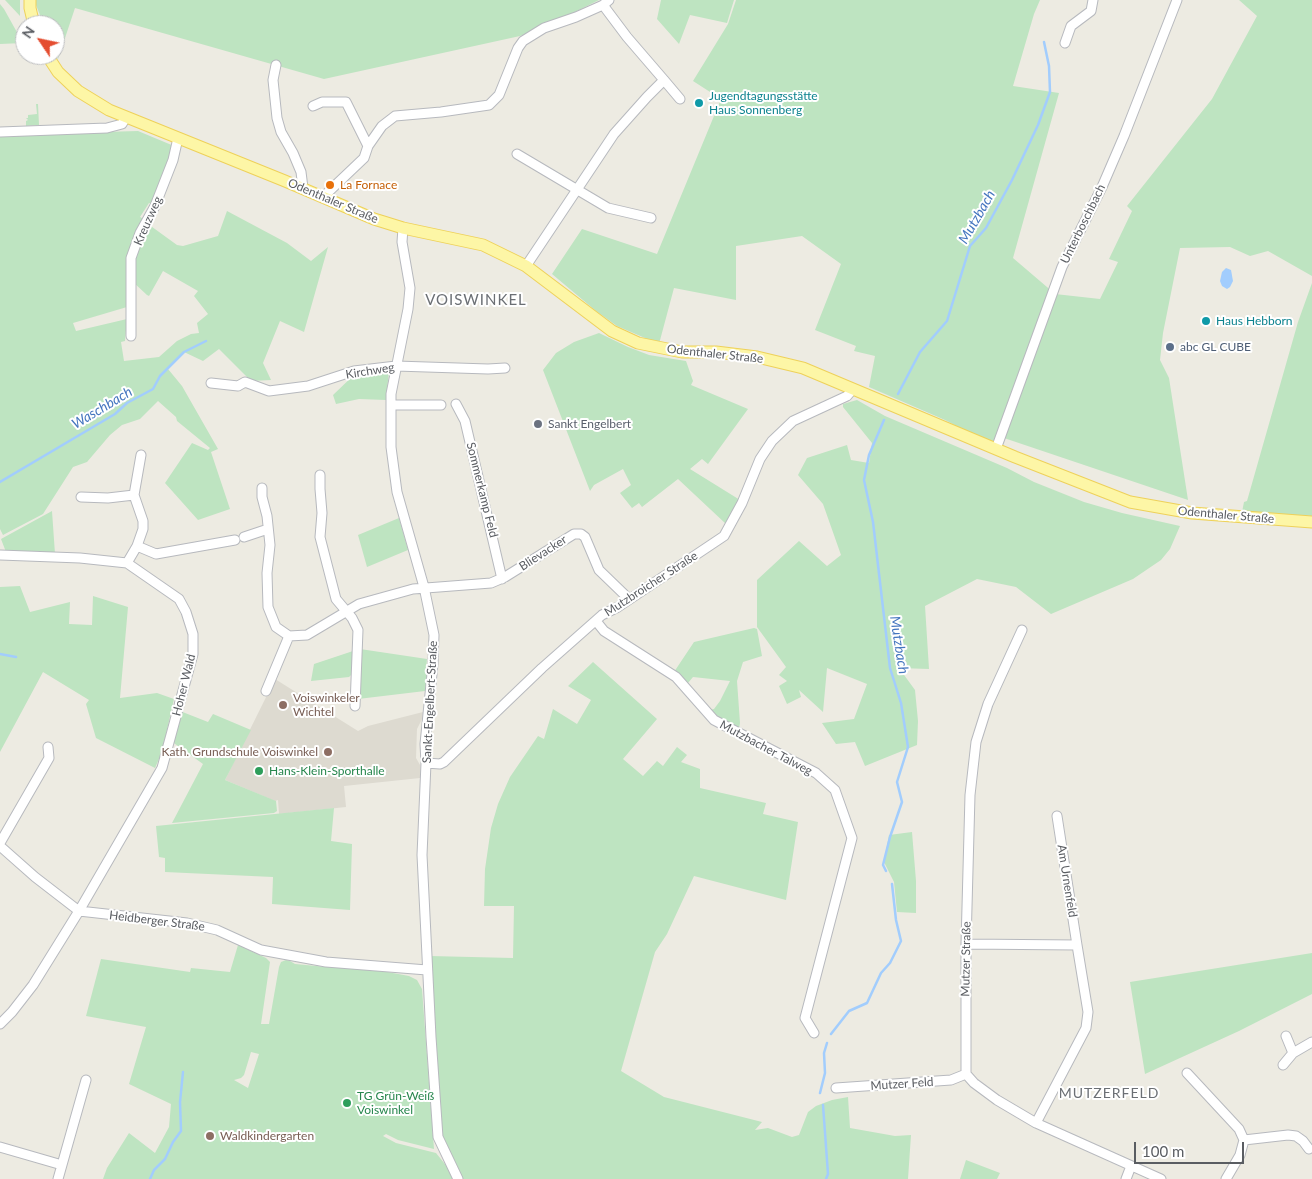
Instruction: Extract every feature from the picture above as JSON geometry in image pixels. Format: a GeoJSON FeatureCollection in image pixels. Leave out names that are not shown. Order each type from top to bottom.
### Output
{"type":"FeatureCollection","features":[{"type":"Feature","properties":{"kind":"main road"},"geometry":{"type":"LineString","coordinates":[[30,0],[32,15]]}},
{"type":"Feature","properties":{"kind":"main road","name":"Odenthaler Straße"},"geometry":{"type":"LineString","coordinates":[[53,65],[83,95],[126,117],[303,188],[374,219],[403,228],[483,245],[526,266],[612,331],[638,343],[682,352],[716,352],[757,357],[803,368],[1130,502],[1192,513],[1312,522]]}},
{"type":"Feature","properties":{"kind":"street"},"geometry":{"type":"LineString","coordinates":[[1065,43],[1071,26],[1091,11],[1093,0]]}},
{"type":"Feature","properties":{"kind":"street","name":"Unterboschbach"},"geometry":{"type":"LineString","coordinates":[[996,448],[1062,267],[1102,187],[1175,1]]}},
{"type":"Feature","properties":{"kind":"street"},"geometry":{"type":"LineString","coordinates":[[323,197],[364,158],[368,146],[382,126],[395,116],[489,105],[499,95],[518,48],[524,40],[544,28],[576,17],[606,2],[627,37],[680,98]]}},
{"type":"Feature","properties":{"kind":"street"},"geometry":{"type":"LineString","coordinates":[[276,65],[273,80],[277,118],[281,132],[301,172],[303,188]]}},
{"type":"Feature","properties":{"kind":"street"},"geometry":{"type":"LineString","coordinates":[[526,266],[614,134],[646,97],[664,80]]}},
{"type":"Feature","properties":{"kind":"street"},"geometry":{"type":"LineString","coordinates":[[313,106],[322,102],[346,102],[368,146]]}},
{"type":"Feature","properties":{"kind":"street"},"geometry":{"type":"LineString","coordinates":[[0,132],[107,128],[122,124],[126,117]]}},
{"type":"Feature","properties":{"kind":"street","name":"Kreuzweg"},"geometry":{"type":"LineString","coordinates":[[131,336],[131,258],[140,233],[155,206],[173,160],[178,138]]}},
{"type":"Feature","properties":{"kind":"street"},"geometry":{"type":"LineString","coordinates":[[517,154],[608,208],[651,218]]}},
{"type":"Feature","properties":{"kind":"street","name":"Sankt-Engelbert-Straße"},"geometry":{"type":"LineString","coordinates":[[403,228],[402,242],[409,296],[391,405],[391,447],[397,492],[424,587],[434,635],[425,744],[426,763],[422,855],[427,970],[438,1136],[458,1179]]}},
{"type":"Feature","properties":{"kind":"street","name":"Kirchweg"},"geometry":{"type":"LineString","coordinates":[[210,383],[238,386],[246,382],[269,391],[277,391],[308,386],[354,371],[396,366],[505,368]]}},
{"type":"Feature","properties":{"kind":"street","name":"Mutzbroicher Straße"},"geometry":{"type":"LineString","coordinates":[[426,763],[440,764],[444,762],[542,668],[602,615],[724,536],[742,503],[760,458],[772,441],[793,421],[847,396],[853,389]]}},
{"type":"Feature","properties":{"kind":"street","name":"Sommerkamp Feld"},"geometry":{"type":"LineString","coordinates":[[456,404],[465,421],[502,579]]}},
{"type":"Feature","properties":{"kind":"street"},"geometry":{"type":"LineString","coordinates":[[391,405],[441,405]]}},
{"type":"Feature","properties":{"kind":"street"},"geometry":{"type":"LineString","coordinates":[[127,563],[142,536],[143,521],[134,495],[141,455]]}},
{"type":"Feature","properties":{"kind":"street"},"geometry":{"type":"LineString","coordinates":[[320,475],[322,512],[320,538],[336,599],[352,618],[358,630],[355,706]]}},
{"type":"Feature","properties":{"kind":"street"},"geometry":{"type":"LineString","coordinates":[[262,488],[270,545],[267,573],[268,607],[276,626],[289,636],[266,691]]}},
{"type":"Feature","properties":{"kind":"street"},"geometry":{"type":"LineString","coordinates":[[81,497],[108,498],[134,495]]}},
{"type":"Feature","properties":{"kind":"street"},"geometry":{"type":"LineString","coordinates":[[138,546],[156,554],[240,538],[268,529]]}},
{"type":"Feature","properties":{"kind":"street","name":"Blievacker"},"geometry":{"type":"LineString","coordinates":[[289,636],[307,635],[359,604],[424,587],[484,585],[502,579],[567,537],[578,533],[584,535],[587,539],[599,570],[629,599]]}},
{"type":"Feature","properties":{"kind":"street","name":"Hoher Wald"},"geometry":{"type":"LineString","coordinates":[[0,555],[80,558],[127,563],[179,598],[193,634],[193,654],[162,768],[79,911]]}},
{"type":"Feature","properties":{"kind":"street","name":"Mutzbacher Talweg"},"geometry":{"type":"LineString","coordinates":[[596,621],[604,631],[676,677],[714,720],[816,773],[835,790],[852,838],[805,1018],[814,1033]]}},
{"type":"Feature","properties":{"kind":"street","name":"Mutzer Straße"},"geometry":{"type":"LineString","coordinates":[[966,1074],[966,944],[970,795],[976,742],[988,704],[1022,630]]}},
{"type":"Feature","properties":{"kind":"street"},"geometry":{"type":"LineString","coordinates":[[0,1024],[33,986],[79,911],[35,877],[0,844],[49,758],[48,747]]}},
{"type":"Feature","properties":{"kind":"street","name":"Am Urnenfeld"},"geometry":{"type":"LineString","coordinates":[[1036,1123],[1086,1028],[1088,1012],[1056,816]]}},
{"type":"Feature","properties":{"kind":"street","name":"Heidberger Straße"},"geometry":{"type":"LineString","coordinates":[[79,911],[187,923],[217,930],[261,950],[326,962],[427,970]]}},
{"type":"Feature","properties":{"kind":"street"},"geometry":{"type":"LineString","coordinates":[[966,944],[1077,946]]}},
{"type":"Feature","properties":{"kind":"street"},"geometry":{"type":"LineString","coordinates":[[1286,1036],[1294,1053]]}},
{"type":"Feature","properties":{"kind":"street"},"geometry":{"type":"LineString","coordinates":[[1283,1065],[1294,1053],[1312,1042]]}},
{"type":"Feature","properties":{"kind":"street"},"geometry":{"type":"LineString","coordinates":[[966,1074],[974,1083],[993,1097],[1036,1123],[1161,1179]]}},
{"type":"Feature","properties":{"kind":"street","name":"Mutzer Feld"},"geometry":{"type":"LineString","coordinates":[[836,1088],[951,1080],[966,1074]]}},
{"type":"Feature","properties":{"kind":"street"},"geometry":{"type":"LineString","coordinates":[[1187,1074],[1239,1128],[1244,1140],[1240,1155],[1226,1179]]}},
{"type":"Feature","properties":{"kind":"street"},"geometry":{"type":"LineString","coordinates":[[58,1179],[86,1080]]}},
{"type":"Feature","properties":{"kind":"street"},"geometry":{"type":"LineString","coordinates":[[1244,1140],[1288,1134],[1296,1136],[1309,1149]]}},
{"type":"Feature","properties":{"kind":"street"},"geometry":{"type":"LineString","coordinates":[[0,1147],[62,1166]]}},
{"type":"Feature","properties":{"kind":"street"},"geometry":{"type":"LineString","coordinates":[[1126,1179],[1131,1166]]}},
{"type":"Feature","properties":{"kind":"shaded area","name":"Kath. Grundschule Voiswinkel"},"geometry":{"type":"Polygon","coordinates":[[[275,679],[358,731],[368,726],[423,712],[417,729],[416,758],[420,765],[420,778],[344,786],[346,807],[279,814],[278,800],[275,801],[225,780],[275,679]]]}},
{"type":"Feature","properties":{"kind":"green space"},"geometry":{"type":"Polygon","coordinates":[[[5,0],[20,0],[19,15],[5,0]]]}},
{"type":"Feature","properties":{"kind":"green space"},"geometry":{"type":"Polygon","coordinates":[[[34,0],[599,0],[543,28],[520,36],[324,79],[75,8],[65,38],[65,15],[40,15],[34,0]]]}},
{"type":"Feature","properties":{"kind":"green space"},"geometry":{"type":"Polygon","coordinates":[[[661,0],[734,0],[727,23],[690,15],[679,44],[657,19],[661,0]]]}},
{"type":"Feature","properties":{"kind":"green space"},"geometry":{"type":"Polygon","coordinates":[[[736,0],[1040,0],[1034,14],[1013,86],[1059,93],[1013,258],[1054,293],[995,446],[945,420],[869,387],[875,356],[854,351],[856,346],[815,330],[841,264],[802,236],[736,246],[736,300],[674,288],[659,344],[617,326],[552,274],[582,229],[657,254],[721,99],[693,81],[728,24],[736,0]]]}},
{"type":"Feature","properties":{"kind":"green space"},"geometry":{"type":"Polygon","coordinates":[[[1239,0],[1312,0],[1312,276],[1268,251],[1250,256],[1230,247],[1180,248],[1163,333],[1160,360],[1169,378],[1188,500],[1004,438],[1055,294],[1100,299],[1118,262],[1109,259],[1132,211],[1127,206],[1212,99],[1257,16],[1239,0]]]}},
{"type":"Feature","properties":{"kind":"green space"},"geometry":{"type":"Polygon","coordinates":[[[0,4],[15,29],[15,43],[0,44],[0,4]]]}},
{"type":"Feature","properties":{"kind":"green space"},"geometry":{"type":"Polygon","coordinates":[[[36,104],[38,104],[39,125],[26,126],[28,115],[37,114],[36,104]]]}},
{"type":"Feature","properties":{"kind":"green space"},"geometry":{"type":"Polygon","coordinates":[[[138,131],[174,146],[158,198],[154,205],[149,203],[140,217],[146,220],[138,234],[135,235],[127,267],[127,307],[73,323],[76,331],[127,319],[125,341],[121,342],[124,361],[159,357],[177,341],[191,334],[199,333],[197,323],[208,314],[194,296],[198,291],[163,271],[149,296],[133,282],[133,259],[141,233],[148,224],[177,245],[183,246],[218,236],[227,211],[287,243],[311,261],[328,247],[304,332],[280,321],[263,363],[271,380],[251,381],[219,349],[203,361],[184,352],[168,369],[182,386],[218,449],[211,452],[230,509],[198,520],[165,483],[192,443],[208,450],[210,448],[177,421],[176,417],[158,401],[140,419],[122,425],[110,435],[87,462],[73,467],[43,514],[3,535],[0,529],[0,135],[138,131]]]}},
{"type":"Feature","properties":{"kind":"green space"},"geometry":{"type":"Polygon","coordinates":[[[1312,283],[1312,516],[1242,512],[1244,502],[1247,501],[1298,322],[1312,283]]]}},
{"type":"Feature","properties":{"kind":"green space"},"geometry":{"type":"Polygon","coordinates":[[[599,333],[649,355],[686,361],[693,381],[691,385],[748,409],[708,464],[702,459],[690,469],[740,500],[726,524],[678,479],[642,507],[639,503],[632,508],[620,493],[631,485],[623,469],[594,485],[590,491],[543,370],[556,353],[574,342],[599,333]]]}},
{"type":"Feature","properties":{"kind":"green space"},"geometry":{"type":"Polygon","coordinates":[[[389,371],[386,400],[359,399],[336,404],[333,395],[357,372],[389,371]]]}},
{"type":"Feature","properties":{"kind":"green space"},"geometry":{"type":"Polygon","coordinates":[[[857,400],[885,416],[1084,502],[1180,526],[1170,549],[1161,560],[1133,579],[1051,614],[1016,587],[977,579],[925,606],[929,669],[899,668],[915,690],[918,721],[917,745],[865,766],[855,742],[836,744],[822,723],[854,719],[867,684],[827,668],[823,712],[799,690],[801,697],[787,704],[779,686],[787,681],[779,675],[786,667],[757,627],[757,580],[799,541],[827,566],[841,555],[823,504],[798,475],[807,458],[847,445],[851,460],[869,463],[872,443],[843,407],[843,404],[857,400]]]}},
{"type":"Feature","properties":{"kind":"green space"},"geometry":{"type":"Polygon","coordinates":[[[52,511],[55,554],[6,552],[1,539],[52,511]]]}},
{"type":"Feature","properties":{"kind":"green space"},"geometry":{"type":"Polygon","coordinates":[[[399,518],[408,550],[367,567],[358,535],[399,518]]]}},
{"type":"Feature","properties":{"kind":"green space"},"geometry":{"type":"Polygon","coordinates":[[[20,586],[30,612],[70,602],[69,624],[92,625],[93,596],[128,607],[120,698],[157,693],[174,699],[162,752],[155,768],[96,738],[86,704],[89,700],[43,672],[0,752],[0,587],[20,586]]]}},
{"type":"Feature","properties":{"kind":"green space"},"geometry":{"type":"Polygon","coordinates":[[[754,628],[757,629],[762,656],[743,662],[737,681],[739,729],[717,719],[710,710],[714,709],[720,701],[730,681],[693,677],[688,683],[674,672],[694,642],[754,628]]]}},
{"type":"Feature","properties":{"kind":"green space"},"geometry":{"type":"Polygon","coordinates":[[[360,649],[427,659],[426,670],[428,671],[425,691],[358,699],[360,649]]]}},
{"type":"Feature","properties":{"kind":"green space"},"geometry":{"type":"Polygon","coordinates":[[[353,651],[352,674],[349,677],[311,681],[314,664],[353,651]]]}},
{"type":"Feature","properties":{"kind":"green space"},"geometry":{"type":"Polygon","coordinates":[[[593,662],[657,719],[623,759],[643,776],[657,761],[663,766],[677,747],[687,755],[681,762],[700,769],[700,788],[766,803],[763,814],[798,822],[786,900],[694,876],[667,934],[655,952],[621,1071],[664,1097],[762,1122],[755,1130],[768,1128],[792,1137],[799,1135],[808,1112],[816,1106],[848,1097],[850,1128],[895,1136],[911,1135],[908,1179],[462,1179],[443,1154],[430,956],[513,958],[514,906],[484,906],[485,869],[491,828],[498,804],[510,777],[538,736],[544,739],[553,709],[577,724],[591,700],[568,686],[593,662]]]}},
{"type":"Feature","properties":{"kind":"green space"},"geometry":{"type":"Polygon","coordinates":[[[180,711],[208,722],[213,714],[251,730],[225,780],[276,801],[277,811],[274,813],[172,823],[203,764],[171,741],[180,711]]]}},
{"type":"Feature","properties":{"kind":"green space"},"geometry":{"type":"Polygon","coordinates":[[[334,808],[331,841],[352,844],[350,910],[272,904],[273,877],[165,872],[165,858],[159,857],[156,826],[334,808]]]}},
{"type":"Feature","properties":{"kind":"green space"},"geometry":{"type":"Polygon","coordinates":[[[912,832],[916,881],[916,913],[897,912],[894,882],[884,862],[889,835],[912,832]]]}},
{"type":"Feature","properties":{"kind":"green space"},"geometry":{"type":"Polygon","coordinates":[[[238,945],[266,958],[270,962],[261,1024],[269,1024],[279,967],[281,962],[286,960],[295,964],[327,967],[330,965],[382,971],[409,976],[417,980],[422,989],[434,1149],[398,1140],[386,1134],[383,1136],[396,1143],[436,1153],[457,1179],[103,1179],[107,1168],[129,1133],[155,1153],[169,1127],[171,1104],[129,1084],[146,1027],[86,1016],[101,959],[190,972],[191,968],[230,972],[238,945]],[[251,1052],[244,1075],[234,1080],[248,1088],[259,1054],[251,1052]]]}},
{"type":"Feature","properties":{"kind":"green space"},"geometry":{"type":"Polygon","coordinates":[[[1312,953],[1312,994],[1239,1031],[1145,1074],[1130,982],[1312,953]]]}},
{"type":"Feature","properties":{"kind":"green space"},"geometry":{"type":"Polygon","coordinates":[[[966,1160],[1000,1173],[997,1179],[960,1179],[966,1160]]]}},
{"type":"Feature","properties":{"kind":"water"},"geometry":{"type":"Polygon","coordinates":[[[1226,268],[1231,270],[1233,281],[1227,289],[1222,286],[1220,281],[1222,272],[1226,268]]]}},
{"type":"Feature","properties":{"kind":"waterway","name":"Mutzbach"},"geometry":{"type":"LineString","coordinates":[[898,394],[920,352],[947,321],[970,246],[986,228],[1012,180],[1038,125],[1050,92],[1049,66],[1044,42]]}},
{"type":"Feature","properties":{"kind":"waterway","name":"Waschbach"},"geometry":{"type":"LineString","coordinates":[[0,482],[115,414],[127,403],[153,389],[160,376],[184,352],[206,341]]}},
{"type":"Feature","properties":{"kind":"waterway","name":"Mutzbach"},"geometry":{"type":"LineString","coordinates":[[884,420],[869,455],[864,480],[873,522],[890,668],[901,703],[908,747],[897,782],[902,802],[883,865],[886,871]]}},
{"type":"Feature","properties":{"kind":"waterway"},"geometry":{"type":"LineString","coordinates":[[0,654],[16,657]]}},
{"type":"Feature","properties":{"kind":"waterway","name":"Mutzbach"},"geometry":{"type":"LineString","coordinates":[[831,1034],[849,1011],[867,1003],[881,973],[890,963],[901,941],[896,920],[892,884]]}},
{"type":"Feature","properties":{"kind":"waterway","name":"Mutzbach"},"geometry":{"type":"LineString","coordinates":[[820,1093],[825,1073],[824,1053],[827,1043]]}},
{"type":"Feature","properties":{"kind":"waterway"},"geometry":{"type":"LineString","coordinates":[[150,1179],[154,1170],[165,1159],[181,1131],[180,1102],[183,1072]]}},
{"type":"Feature","properties":{"kind":"waterway","name":"Mutzbach"},"geometry":{"type":"LineString","coordinates":[[823,1105],[828,1174],[826,1179]]}},
{"type":"Feature","properties":{"kind":"place","name":"Jugendtagungsstätte Haus Sonnenberg"},"geometry":{"type":"Point","coordinates":[699,103]}},
{"type":"Feature","properties":{"kind":"place","name":"La Fornace"},"geometry":{"type":"Point","coordinates":[330,185]}},
{"type":"Feature","properties":{"kind":"place","name":"Haus Hebborn"},"geometry":{"type":"Point","coordinates":[1206,321]}},
{"type":"Feature","properties":{"kind":"place","name":"abc GL CUBE"},"geometry":{"type":"Point","coordinates":[1170,347]}},
{"type":"Feature","properties":{"kind":"place","name":"Sankt Engelbert"},"geometry":{"type":"Point","coordinates":[538,424]}},
{"type":"Feature","properties":{"kind":"place","name":"Voiswinkeler Wichtel"},"geometry":{"type":"Point","coordinates":[283,705]}},
{"type":"Feature","properties":{"kind":"place","name":"Kath. Grundschule Voiswinkel"},"geometry":{"type":"Point","coordinates":[328,752]}},
{"type":"Feature","properties":{"kind":"place","name":"Hans-Klein-Sporthalle"},"geometry":{"type":"Point","coordinates":[259,771]}},
{"type":"Feature","properties":{"kind":"place","name":"TG Grün-Weiß Voiswinkel"},"geometry":{"type":"Point","coordinates":[347,1103]}},
{"type":"Feature","properties":{"kind":"place","name":"Waldkindergarten"},"geometry":{"type":"Point","coordinates":[210,1136]}},
{"type":"Feature","properties":{"kind":"district","name":"VOISWINKEL"},"geometry":{"type":"Point","coordinates":[476,300]}},
{"type":"Feature","properties":{"kind":"district","name":"MUTZERFELD"},"geometry":{"type":"Point","coordinates":[1109,1093]}}]}
